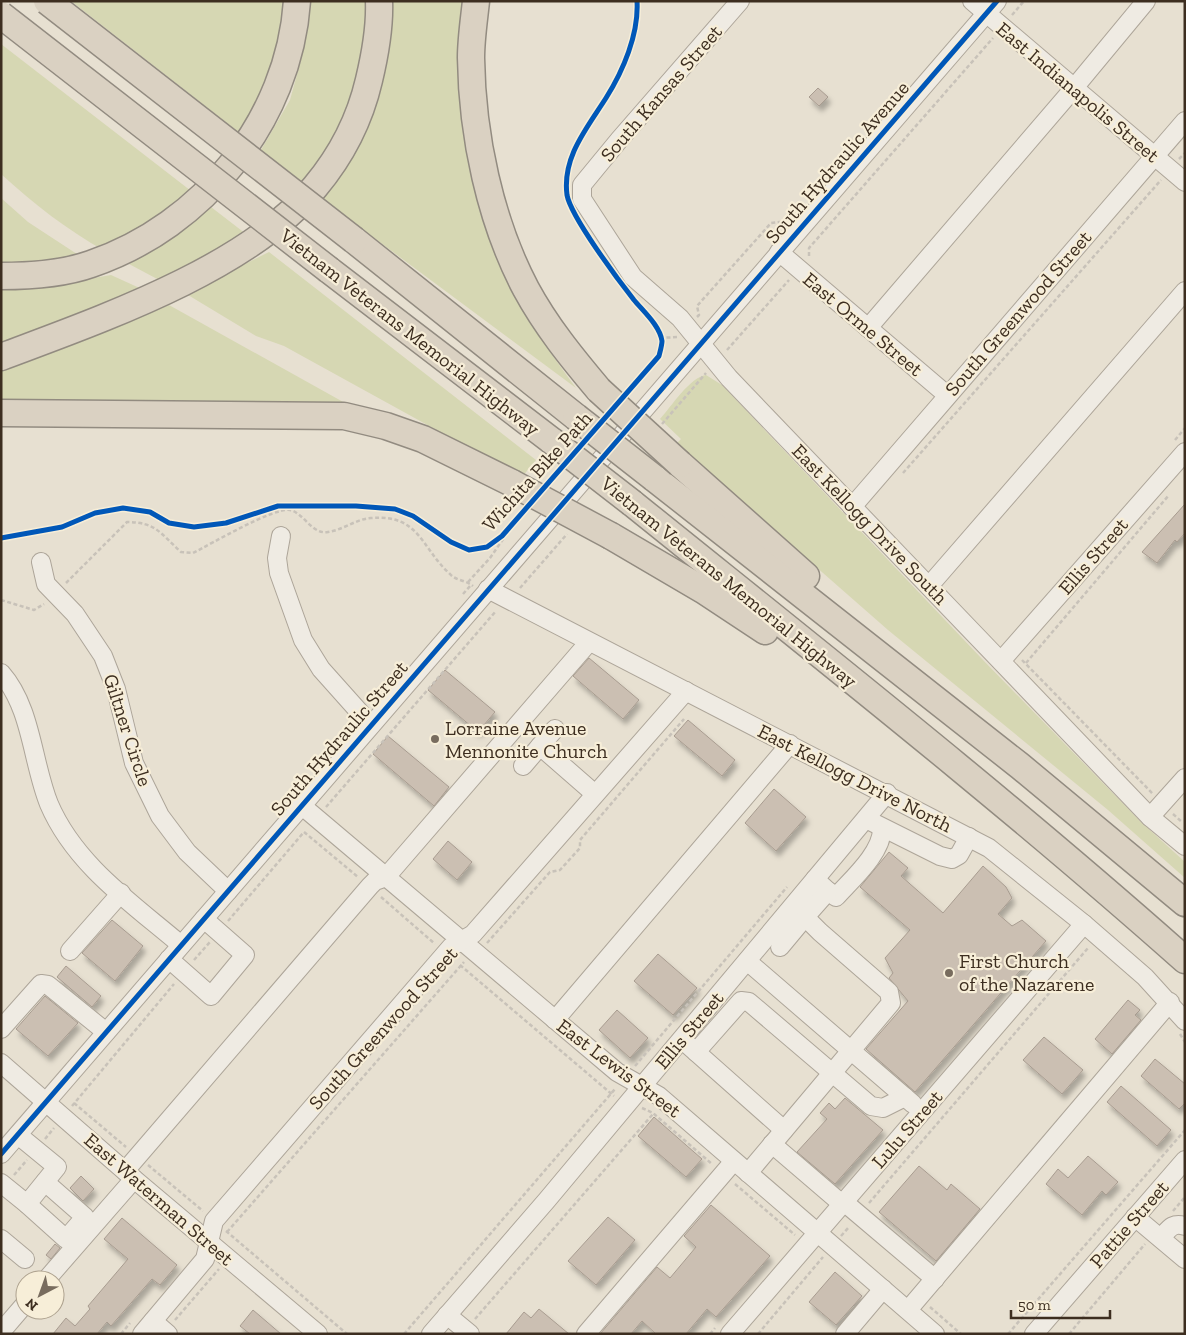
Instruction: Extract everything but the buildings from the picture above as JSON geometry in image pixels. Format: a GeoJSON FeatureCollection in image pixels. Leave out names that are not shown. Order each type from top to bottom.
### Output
{"type":"FeatureCollection","features":[{"type":"Feature","properties":{"kind":"highway"},"geometry":{"type":"LineString","coordinates":[[1,10],[9,1]]}},
{"type":"Feature","properties":{"kind":"highway","name":"Vietnam Veterans Memorial Highway"},"geometry":{"type":"LineString","coordinates":[[47,1],[354,240],[1020,766],[1185,903]]}},
{"type":"Feature","properties":{"kind":"highway"},"geometry":{"type":"LineString","coordinates":[[1,276],[46,274],[90,265],[128,250],[163,229],[220,181],[242,152],[256,129],[283,73],[295,25],[297,1]]}},
{"type":"Feature","properties":{"kind":"highway"},"geometry":{"type":"LineString","coordinates":[[1,357],[107,316],[201,273],[237,252],[286,216],[315,188],[339,154],[361,111],[374,61],[379,1]]}},
{"type":"Feature","properties":{"kind":"highway"},"geometry":{"type":"LineString","coordinates":[[476,1],[471,58],[476,120],[486,175],[503,235],[531,296],[564,348],[599,390],[1020,766]]}},
{"type":"Feature","properties":{"kind":"highway","name":"Vietnam Veterans Memorial Highway"},"geometry":{"type":"LineString","coordinates":[[1,15],[632,504],[980,784],[1092,877],[1185,960]]}},
{"type":"Feature","properties":{"kind":"highway"},"geometry":{"type":"LineString","coordinates":[[1,413],[344,416],[386,426],[423,439],[512,483],[611,536],[742,615],[980,784]]}},
{"type":"Feature","properties":{"kind":"street","name":"South Kansas Street"},"geometry":{"type":"LineString","coordinates":[[582,185],[618,140],[740,1]]}},
{"type":"Feature","properties":{"kind":"street","name":"East Indianapolis Street"},"geometry":{"type":"LineString","coordinates":[[972,1],[991,7],[1074,88],[1185,182]]}},
{"type":"Feature","properties":{"kind":"street"},"geometry":{"type":"LineString","coordinates":[[868,328],[1146,1]]}},
{"type":"Feature","properties":{"kind":"street","name":"South Hydraulic Avenue"},"geometry":{"type":"LineString","coordinates":[[700,343],[991,7]]}},
{"type":"Feature","properties":{"kind":"street","name":"South Greenwood Street"},"geometry":{"type":"LineString","coordinates":[[852,506],[1185,121]]}},
{"type":"Feature","properties":{"kind":"street","name":"East Kellogg Drive South"},"geometry":{"type":"LineString","coordinates":[[582,185],[582,199],[633,277],[688,327],[729,378],[1150,817],[1185,846]]}},
{"type":"Feature","properties":{"kind":"street","name":"East Orme Street"},"geometry":{"type":"LineString","coordinates":[[779,252],[947,395]]}},
{"type":"Feature","properties":{"kind":"street"},"geometry":{"type":"LineString","coordinates":[[929,586],[1185,291]]}},
{"type":"Feature","properties":{"kind":"street","name":"South Hydraulic Street"},"geometry":{"type":"LineString","coordinates":[[1,1154],[700,343]]}},
{"type":"Feature","properties":{"kind":"street","name":"Ellis Street"},"geometry":{"type":"LineString","coordinates":[[1001,661],[1185,452]]}},
{"type":"Feature","properties":{"kind":"street"},"geometry":{"type":"LineString","coordinates":[[281,536],[277,558],[278,572],[303,640],[322,669],[371,725]]}},
{"type":"Feature","properties":{"kind":"street","name":"Giltner Circle"},"geometry":{"type":"LineString","coordinates":[[41,562],[46,584],[75,614],[103,656],[116,689],[134,763],[160,816],[187,852],[228,891]]}},
{"type":"Feature","properties":{"kind":"street","name":"East Kellogg Drive North"},"geometry":{"type":"LineString","coordinates":[[488,589],[989,848],[1084,924],[1145,977],[1170,1002],[1185,1021]]}},
{"type":"Feature","properties":{"kind":"street"},"geometry":{"type":"LineString","coordinates":[[54,1270],[129,1175],[369,887],[375,881],[386,877],[589,642]]}},
{"type":"Feature","properties":{"kind":"street"},"geometry":{"type":"LineString","coordinates":[[1,673],[18,697],[50,804],[62,828],[79,853],[120,894],[181,945]]}},
{"type":"Feature","properties":{"kind":"street","name":"South Greenwood Street"},"geometry":{"type":"LineString","coordinates":[[157,1330],[205,1259],[214,1221],[451,947],[474,932],[686,691]]}},
{"type":"Feature","properties":{"kind":"street"},"geometry":{"type":"LineString","coordinates":[[523,766],[555,729]]}},
{"type":"Feature","properties":{"kind":"street"},"geometry":{"type":"LineString","coordinates":[[555,1020],[790,744]]}},
{"type":"Feature","properties":{"kind":"street"},"geometry":{"type":"LineString","coordinates":[[540,746],[595,794]]}},
{"type":"Feature","properties":{"kind":"street"},"geometry":{"type":"LineString","coordinates":[[1150,817],[1185,778]]}},
{"type":"Feature","properties":{"kind":"street","name":"Ellis Street"},"geometry":{"type":"LineString","coordinates":[[431,1334],[747,961],[822,885],[866,819],[887,794]]}},
{"type":"Feature","properties":{"kind":"street","name":"East Lewis Street"},"geometry":{"type":"LineString","coordinates":[[301,804],[460,941],[617,1072],[659,1096],[935,1334]]}},
{"type":"Feature","properties":{"kind":"street"},"geometry":{"type":"LineString","coordinates":[[866,819],[882,829],[952,859],[959,855],[969,837]]}},
{"type":"Feature","properties":{"kind":"street"},"geometry":{"type":"LineString","coordinates":[[780,947],[805,917],[822,885],[836,897],[848,884],[879,846],[882,829]]}},
{"type":"Feature","properties":{"kind":"street"},"geometry":{"type":"LineString","coordinates":[[70,951],[120,894]]}},
{"type":"Feature","properties":{"kind":"street"},"geometry":{"type":"LineString","coordinates":[[586,1334],[741,1167],[772,1144],[891,1003],[889,992],[805,917]]}},
{"type":"Feature","properties":{"kind":"street"},"geometry":{"type":"LineString","coordinates":[[169,959],[211,996],[245,955],[204,919]]}},
{"type":"Feature","properties":{"kind":"street","name":"Lulu Street"},"geometry":{"type":"LineString","coordinates":[[730,1334],[1084,924]]}},
{"type":"Feature","properties":{"kind":"street"},"geometry":{"type":"LineString","coordinates":[[747,961],[922,1112]]}},
{"type":"Feature","properties":{"kind":"street"},"geometry":{"type":"LineString","coordinates":[[1,1029],[41,984],[48,985],[106,1032]]}},
{"type":"Feature","properties":{"kind":"street"},"geometry":{"type":"LineString","coordinates":[[696,1052],[741,1002],[749,1002],[871,1106],[884,1108],[905,1097]]}},
{"type":"Feature","properties":{"kind":"street"},"geometry":{"type":"LineString","coordinates":[[908,1310],[1170,1002]]}},
{"type":"Feature","properties":{"kind":"street"},"geometry":{"type":"LineString","coordinates":[[681,1039],[784,1130]]}},
{"type":"Feature","properties":{"kind":"street","name":"East Waterman Street"},"geometry":{"type":"LineString","coordinates":[[1,1063],[129,1175],[318,1334]]}},
{"type":"Feature","properties":{"kind":"street"},"geometry":{"type":"LineString","coordinates":[[18,1135],[57,1168],[27,1204]]}},
{"type":"Feature","properties":{"kind":"street"},"geometry":{"type":"LineString","coordinates":[[772,1144],[934,1279]]}},
{"type":"Feature","properties":{"kind":"street","name":"Pattie Street"},"geometry":{"type":"LineString","coordinates":[[1034,1334],[1185,1160]]}},
{"type":"Feature","properties":{"kind":"street"},"geometry":{"type":"LineString","coordinates":[[3,1185],[66,1239],[85,1217],[45,1182]]}},
{"type":"Feature","properties":{"kind":"street"},"geometry":{"type":"LineString","coordinates":[[1135,1217],[1185,1258]]}},
{"type":"Feature","properties":{"kind":"street"},"geometry":{"type":"LineString","coordinates":[[1158,1235],[1177,1223],[1185,1226]]}},
{"type":"Feature","properties":{"kind":"street"},"geometry":{"type":"LineString","coordinates":[[1,1239],[25,1259]]}},
{"type":"Feature","properties":{"kind":"street"},"geometry":{"type":"LineString","coordinates":[[844,1334],[883,1289]]}},
{"type":"Feature","properties":{"kind":"street"},"geometry":{"type":"LineString","coordinates":[[447,1315],[467,1332]]}},
{"type":"Feature","properties":{"kind":"street"},"geometry":{"type":"LineString","coordinates":[[1,1332],[15,1316]]}},
{"type":"Feature","properties":{"kind":"path"},"geometry":{"type":"LineString","coordinates":[[898,479],[1185,153]]}},
{"type":"Feature","properties":{"kind":"path"},"geometry":{"type":"LineString","coordinates":[[660,337],[678,337],[699,315],[697,306],[771,223],[788,221]]}},
{"type":"Feature","properties":{"kind":"path"},"geometry":{"type":"LineString","coordinates":[[1026,663],[1172,492]]}},
{"type":"Feature","properties":{"kind":"path"},"geometry":{"type":"LineString","coordinates":[[252,514],[278,506],[298,506]]}},
{"type":"Feature","properties":{"kind":"path"},"geometry":{"type":"LineString","coordinates":[[468,582],[490,558],[517,519]]}},
{"type":"Feature","properties":{"kind":"path"},"geometry":{"type":"LineString","coordinates":[[3,1185],[36,1150],[316,817],[497,609]]}},
{"type":"Feature","properties":{"kind":"path"},"geometry":{"type":"LineString","coordinates":[[157,1330],[218,1272],[227,1232],[460,965],[476,953],[550,872],[560,870],[580,848],[580,840],[687,715]]}},
{"type":"Feature","properties":{"kind":"path"},"geometry":{"type":"LineString","coordinates":[[758,1334],[1088,948]]}},
{"type":"Feature","properties":{"kind":"path"},"geometry":{"type":"LineString","coordinates":[[1008,1334],[1185,1130]]}},
{"type":"Feature","properties":{"kind":"path"},"geometry":{"type":"LineString","coordinates":[[1173,1211],[1185,1197]]}},
{"type":"Feature","properties":{"kind":"path"},"geometry":{"type":"LineString","coordinates":[[1069,1334],[1158,1235]]}},
{"type":"Feature","properties":{"kind":"path"},"geometry":{"type":"LineString","coordinates":[[467,1332],[541,1243]]}},
{"type":"Feature","properties":{"kind":"green space"},"geometry":{"type":"Polygon","coordinates":[[[71,1],[288,1],[286,33],[246,138],[71,1]]]}},
{"type":"Feature","properties":{"kind":"green space"},"geometry":{"type":"Polygon","coordinates":[[[309,1],[371,1],[368,36],[347,118],[308,186],[261,150],[290,100],[301,60],[309,1]]]}},
{"type":"Feature","properties":{"kind":"green space"},"geometry":{"type":"Polygon","coordinates":[[[390,1],[462,1],[459,56],[461,108],[468,158],[480,206],[497,253],[518,298],[545,343],[576,388],[323,200],[352,156],[390,1]]]}},
{"type":"Feature","properties":{"kind":"green space"},"geometry":{"type":"Polygon","coordinates":[[[1,44],[195,194],[105,251],[51,216],[1,174],[1,44]]]}},
{"type":"Feature","properties":{"kind":"green space"},"geometry":{"type":"Polygon","coordinates":[[[1,198],[28,222],[83,258],[1,269],[1,198]]]}},
{"type":"Feature","properties":{"kind":"green space"},"geometry":{"type":"Polygon","coordinates":[[[211,207],[246,234],[161,281],[129,264],[173,238],[211,207]]]}},
{"type":"Feature","properties":{"kind":"green space"},"geometry":{"type":"Polygon","coordinates":[[[269,252],[536,460],[522,477],[284,346],[256,336],[188,295],[202,285],[269,252]]]}},
{"type":"Feature","properties":{"kind":"green space"},"geometry":{"type":"Polygon","coordinates":[[[111,275],[144,290],[1,352],[1,287],[48,286],[111,275]]]}},
{"type":"Feature","properties":{"kind":"green space"},"geometry":{"type":"Polygon","coordinates":[[[169,305],[354,408],[1,407],[1,371],[169,305]]]}},
{"type":"Feature","properties":{"kind":"green space"},"geometry":{"type":"Polygon","coordinates":[[[706,375],[722,385],[983,660],[1141,822],[1185,862],[1185,878],[1108,810],[888,630],[676,444],[681,439],[660,419],[687,387],[700,377],[706,375]]]}},
{"type":"Feature","properties":{"kind":"cycle path","name":"Wichita Bike Path"},"geometry":{"type":"LineString","coordinates":[[1,538],[62,527],[95,513],[123,508],[150,512],[169,523],[194,527],[226,523],[278,506],[356,506],[395,509],[413,516],[451,542],[469,550],[487,547],[502,536],[660,353],[661,335],[651,319],[634,300],[596,249],[570,205],[566,181],[572,156],[584,132],[612,87],[629,52],[637,14],[637,1]]}},
{"type":"Feature","properties":{"kind":"cycle path"},"geometry":{"type":"LineString","coordinates":[[1,1154],[997,1]]}},
{"type":"Feature","properties":{"kind":"place","name":"Lorraine Avenue Mennonite Church"},"geometry":{"type":"Point","coordinates":[435,739]}},
{"type":"Feature","properties":{"kind":"place","name":"First Church of the Nazarene"},"geometry":{"type":"Point","coordinates":[949,973]}}]}
